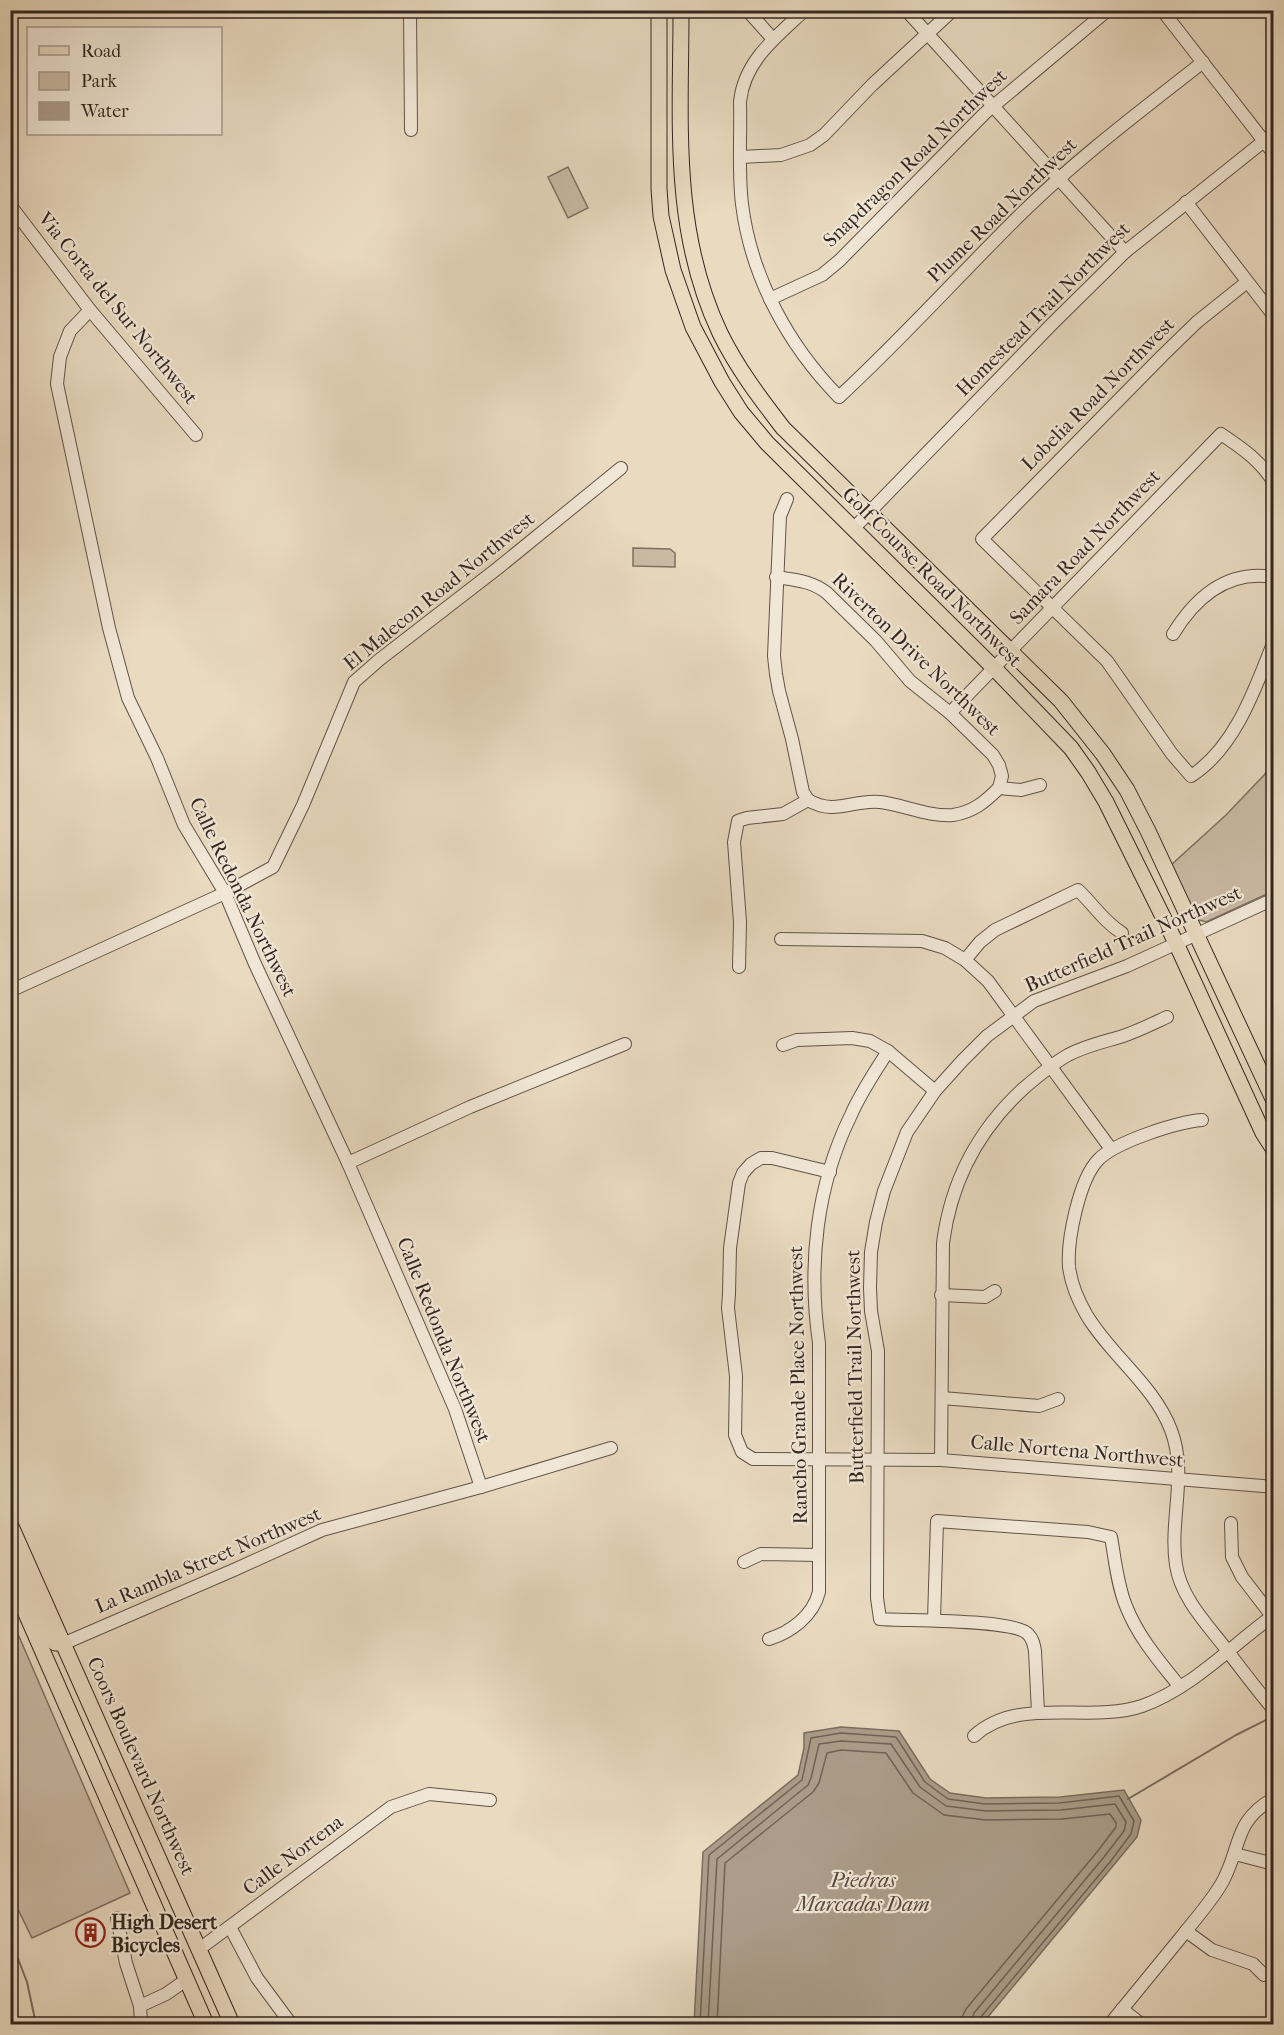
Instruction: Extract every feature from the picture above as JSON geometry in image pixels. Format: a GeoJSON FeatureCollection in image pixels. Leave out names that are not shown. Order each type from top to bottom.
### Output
{"type":"FeatureCollection","features":[{"type":"Feature","properties":{"kind":"main road","name":"Golf Course Road Northwest"},"geometry":{"type":"LineString","coordinates":[[659,10],[660,198],[666,237],[682,298],[693,327],[722,382],[741,412],[767,443],[994,668],[1071,748],[1106,802],[1176,943],[1263,1133],[1274,1150]]}},
{"type":"Feature","properties":{"kind":"main road","name":"Golf Course Road Northwest"},"geometry":{"type":"LineString","coordinates":[[681,10],[682,191],[689,242],[701,284],[721,335],[760,399],[783,428],[1061,701],[1108,761],[1127,790],[1148,831],[1274,1101]]}},
{"type":"Feature","properties":{"kind":"main road","name":"Coors Boulevard Northwest"},"geometry":{"type":"LineString","coordinates":[[10,1524],[232,2025]]}},
{"type":"Feature","properties":{"kind":"main road"},"geometry":{"type":"LineString","coordinates":[[10,1559],[16,1565],[50,1638],[57,1644],[64,1643]]}},
{"type":"Feature","properties":{"kind":"main road"},"geometry":{"type":"LineString","coordinates":[[10,1576],[206,2025]]}},
{"type":"Feature","properties":{"kind":"street"},"geometry":{"type":"LineString","coordinates":[[410,10],[411,130]]}},
{"type":"Feature","properties":{"kind":"street"},"geometry":{"type":"LineString","coordinates":[[747,10],[773,39]]}},
{"type":"Feature","properties":{"kind":"street"},"geometry":{"type":"LineString","coordinates":[[770,300],[754,258],[742,203],[741,90],[755,60],[773,39],[805,10]]}},
{"type":"Feature","properties":{"kind":"street"},"geometry":{"type":"LineString","coordinates":[[906,10],[1125,252]]}},
{"type":"Feature","properties":{"kind":"street"},"geometry":{"type":"LineString","coordinates":[[741,157],[781,155],[810,145],[824,135],[872,85],[953,10]]}},
{"type":"Feature","properties":{"kind":"street","name":"Snapdragon Road Northwest"},"geometry":{"type":"LineString","coordinates":[[770,300],[822,275],[839,261],[938,158],[992,106],[1108,10]]}},
{"type":"Feature","properties":{"kind":"street"},"geometry":{"type":"LineString","coordinates":[[1162,10],[1203,62],[1269,137],[1274,154]]}},
{"type":"Feature","properties":{"kind":"street","name":"Plume Road Northwest"},"geometry":{"type":"LineString","coordinates":[[770,300],[788,334],[817,375],[839,397],[875,364],[1024,211],[1107,137],[1203,62]]}},
{"type":"Feature","properties":{"kind":"street","name":"Homestead Trail Northwest"},"geometry":{"type":"LineString","coordinates":[[854,528],[1125,252],[1269,137]]}},
{"type":"Feature","properties":{"kind":"street"},"geometry":{"type":"LineString","coordinates":[[1186,202],[1274,316]]}},
{"type":"Feature","properties":{"kind":"street","name":"Via Corta del Sur Northwest"},"geometry":{"type":"LineString","coordinates":[[10,205],[90,310],[196,435]]}},
{"type":"Feature","properties":{"kind":"street","name":"Lobelia Road Northwest"},"geometry":{"type":"LineString","coordinates":[[1052,608],[982,539],[1197,322],[1247,282]]}},
{"type":"Feature","properties":{"kind":"street","name":"Calle Redonda Northwest"},"geometry":{"type":"LineString","coordinates":[[90,310],[70,331],[60,357],[57,384],[109,628],[128,698],[158,758],[184,825],[225,893],[255,964],[348,1163],[455,1408],[481,1487]]}},
{"type":"Feature","properties":{"kind":"street","name":"Samara Road Northwest"},"geometry":{"type":"LineString","coordinates":[[950,713],[1221,434],[1248,452],[1268,473],[1274,483]]}},
{"type":"Feature","properties":{"kind":"street","name":"El Malecon Road Northwest"},"geometry":{"type":"LineString","coordinates":[[10,991],[225,893],[273,867],[303,805],[354,682],[621,468]]}},
{"type":"Feature","properties":{"kind":"street"},"geometry":{"type":"LineString","coordinates":[[787,499],[780,516],[774,656],[779,691],[803,792],[808,800],[819,807],[828,808],[879,802],[940,815],[952,815],[969,811],[984,803],[999,788],[1021,790],[1040,785]]}},
{"type":"Feature","properties":{"kind":"street"},"geometry":{"type":"LineString","coordinates":[[1173,634],[1186,613],[1216,587],[1242,577],[1263,575],[1274,577]]}},
{"type":"Feature","properties":{"kind":"street","name":"Riverton Drive Northwest"},"geometry":{"type":"LineString","coordinates":[[776,578],[806,581],[819,586],[876,641],[910,681],[950,713],[993,754],[1002,776],[999,788]]}},
{"type":"Feature","properties":{"kind":"street"},"geometry":{"type":"LineString","coordinates":[[1052,608],[1107,661],[1172,754],[1191,776],[1214,758],[1228,738],[1247,704],[1274,641]]}},
{"type":"Feature","properties":{"kind":"street"},"geometry":{"type":"LineString","coordinates":[[739,967],[740,922],[734,842],[738,821],[783,814],[808,800]]}},
{"type":"Feature","properties":{"kind":"street"},"geometry":{"type":"LineString","coordinates":[[964,960],[980,942],[995,930],[1078,890],[1107,923],[1122,933]]}},
{"type":"Feature","properties":{"kind":"street","name":"Butterfield Trail Northwest"},"geometry":{"type":"LineString","coordinates":[[934,1620],[880,1619],[876,1598],[878,1350],[870,1288],[872,1252],[876,1222],[887,1182],[907,1132],[935,1091],[987,1036],[1034,1001],[1127,966],[1274,898]]}},
{"type":"Feature","properties":{"kind":"street"},"geometry":{"type":"LineString","coordinates":[[781,939],[922,941],[945,948],[964,960],[988,981],[1111,1149]]}},
{"type":"Feature","properties":{"kind":"street"},"geometry":{"type":"LineString","coordinates":[[941,1460],[943,1243],[946,1219],[963,1169],[978,1141],[993,1120],[1015,1097],[1050,1067],[1088,1045],[1121,1036],[1167,1017]]}},
{"type":"Feature","properties":{"kind":"street"},"geometry":{"type":"LineString","coordinates":[[783,1045],[797,1040],[852,1038],[870,1041],[888,1051],[935,1091]]}},
{"type":"Feature","properties":{"kind":"street"},"geometry":{"type":"LineString","coordinates":[[348,1163],[470,1107],[625,1044]]}},
{"type":"Feature","properties":{"kind":"street","name":"Rancho Grande Place Northwest"},"geometry":{"type":"LineString","coordinates":[[769,1639],[783,1635],[808,1615],[817,1602],[819,1592],[819,1343],[814,1310],[813,1267],[818,1220],[840,1138],[850,1115],[888,1051]]}},
{"type":"Feature","properties":{"kind":"street"},"geometry":{"type":"LineString","coordinates":[[1202,1120],[1187,1121],[1111,1149],[1097,1161],[1084,1180],[1069,1246],[1069,1268],[1074,1288],[1085,1313],[1155,1400],[1166,1417],[1178,1450],[1174,1530],[1176,1566],[1187,1596],[1271,1707]]}},
{"type":"Feature","properties":{"kind":"street","name":"Calle Nortena Northwest"},"geometry":{"type":"LineString","coordinates":[[830,1172],[772,1158],[761,1158],[743,1173],[739,1184],[730,1248],[729,1308],[736,1376],[735,1435],[742,1452],[753,1459],[941,1460],[1274,1487]]}},
{"type":"Feature","properties":{"kind":"street"},"geometry":{"type":"LineString","coordinates":[[942,1295],[985,1297],[995,1291]]}},
{"type":"Feature","properties":{"kind":"street"},"geometry":{"type":"LineString","coordinates":[[942,1398],[1039,1406],[1058,1399]]}},
{"type":"Feature","properties":{"kind":"street","name":"La Rambla Street Northwest"},"geometry":{"type":"LineString","coordinates":[[64,1643],[322,1530],[481,1487],[611,1448]]}},
{"type":"Feature","properties":{"kind":"street"},"geometry":{"type":"LineString","coordinates":[[1038,1713],[1035,1651],[1033,1641],[1028,1634],[1019,1628],[934,1620],[938,1521],[1088,1532],[1111,1537],[1118,1578],[1128,1612],[1148,1646],[1180,1687]]}},
{"type":"Feature","properties":{"kind":"street"},"geometry":{"type":"LineString","coordinates":[[974,1736],[986,1725],[1000,1719],[1038,1713],[1124,1710],[1160,1698],[1180,1687],[1273,1615],[1242,1577],[1232,1557],[1231,1523]]}},
{"type":"Feature","properties":{"kind":"street"},"geometry":{"type":"LineString","coordinates":[[744,1562],[761,1554],[819,1555]]}},
{"type":"Feature","properties":{"kind":"street","name":"Calle Nortena"},"geometry":{"type":"LineString","coordinates":[[198,1950],[391,1807],[429,1794],[490,1800]]}},
{"type":"Feature","properties":{"kind":"street"},"geometry":{"type":"LineString","coordinates":[[1110,2025],[1205,1909],[1223,1881],[1234,1854],[1238,1835],[1249,1817],[1260,1806],[1274,1798]]}},
{"type":"Feature","properties":{"kind":"street"},"geometry":{"type":"LineString","coordinates":[[1234,1854],[1274,1864]]}},
{"type":"Feature","properties":{"kind":"street"},"geometry":{"type":"LineString","coordinates":[[117,1918],[126,1964],[140,2006],[141,2025]]}},
{"type":"Feature","properties":{"kind":"street"},"geometry":{"type":"LineString","coordinates":[[230,1927],[257,1978],[291,2025]]}},
{"type":"Feature","properties":{"kind":"street"},"geometry":{"type":"LineString","coordinates":[[1186,1930],[1212,1950],[1253,1964],[1264,1975]]}},
{"type":"Feature","properties":{"kind":"street"},"geometry":{"type":"LineString","coordinates":[[140,2006],[166,1994],[186,1980]]}},
{"type":"Feature","properties":{"kind":"street"},"geometry":{"type":"LineString","coordinates":[[1122,2009],[1141,2025]]}},
{"type":"Feature","properties":{"kind":"green space"},"geometry":{"type":"Polygon","coordinates":[[[568,167],[588,208],[568,218],[548,177],[568,167]]]}},
{"type":"Feature","properties":{"kind":"green space"},"geometry":{"type":"Polygon","coordinates":[[[633,548],[670,549],[675,553],[675,567],[633,566],[633,548]]]}},
{"type":"Feature","properties":{"kind":"green space"},"geometry":{"type":"Polygon","coordinates":[[[1273,755],[1273,891],[1206,922],[1196,919],[1170,866],[1226,815],[1265,774],[1273,755]]]}},
{"type":"Feature","properties":{"kind":"green space"},"geometry":{"type":"Polygon","coordinates":[[[11,1618],[130,1893],[32,1938],[11,1895],[11,1618]]]}},
{"type":"Feature","properties":{"kind":"water","name":"Piedras Marcadas Dam"},"geometry":{"type":"Polygon","coordinates":[[[841,1727],[899,1731],[930,1779],[950,1793],[986,1798],[1060,1797],[1124,1790],[1141,1820],[1137,1837],[982,2024],[694,2024],[703,1852],[798,1775],[804,1748],[804,1733],[841,1727]]]}},
{"type":"Feature","properties":{"kind":"waterway"},"geometry":{"type":"LineString","coordinates":[[1128,1799],[1236,1735],[1274,1716]]}},
{"type":"Feature","properties":{"kind":"waterway"},"geometry":{"type":"LineString","coordinates":[[10,1938],[27,1982],[36,2024]]}},
{"type":"Feature","properties":{"kind":"place","name":"High Desert Bicycles"},"geometry":{"type":"Point","coordinates":[90,1933]}}]}
